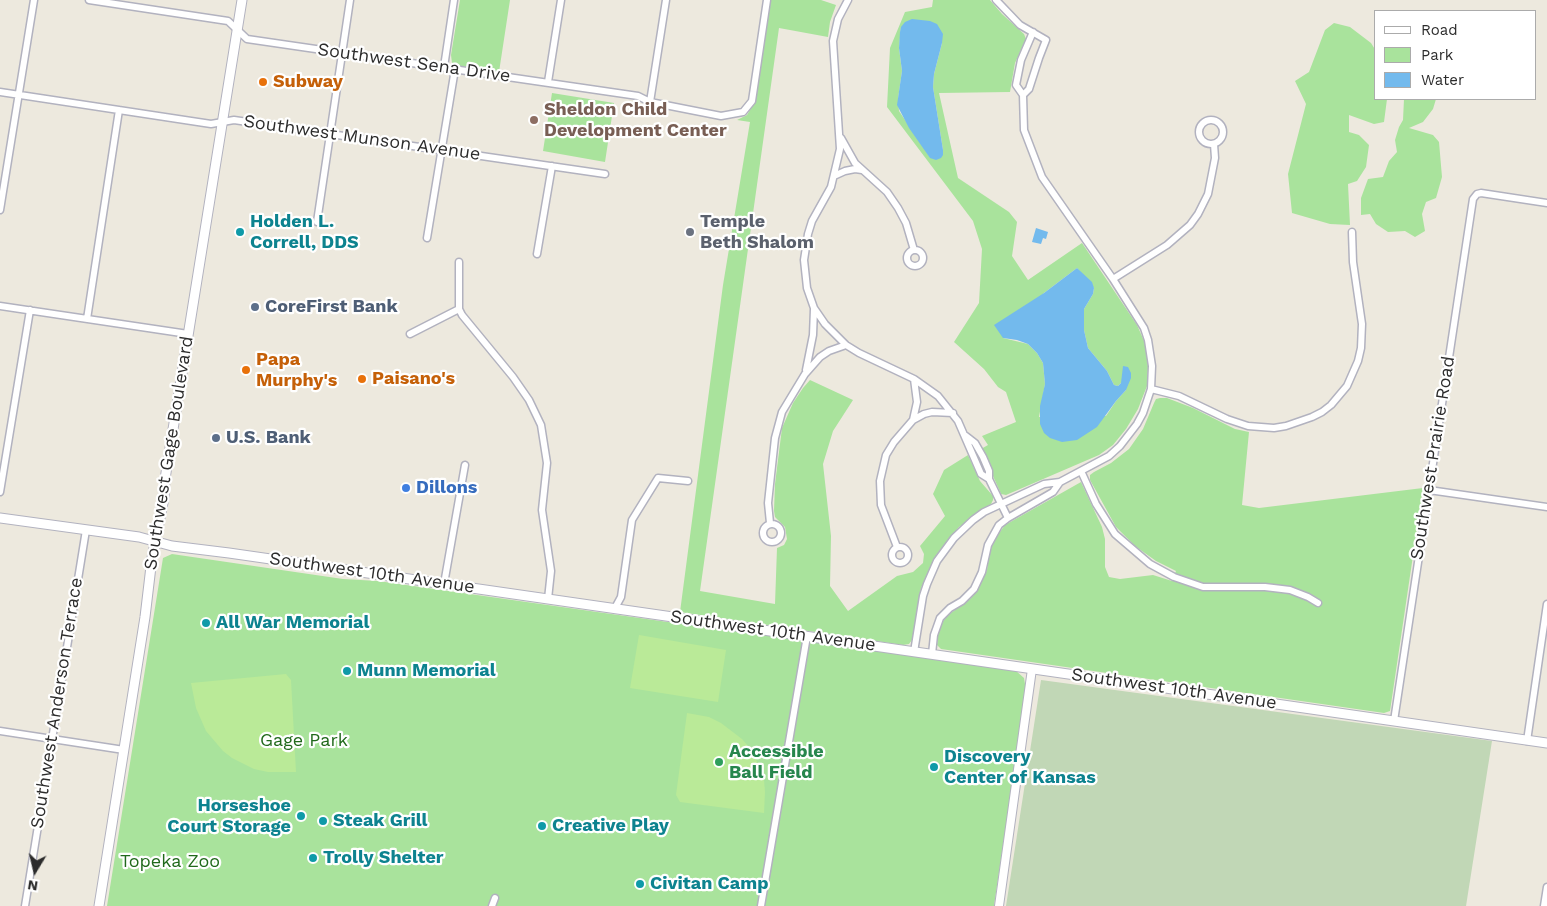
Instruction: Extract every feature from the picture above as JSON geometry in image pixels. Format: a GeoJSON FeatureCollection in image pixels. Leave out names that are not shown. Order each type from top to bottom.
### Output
{"type":"FeatureCollection","features":[{"type":"Feature","properties":{"kind":"main road","name":"Southwest Gage Boulevard"},"geometry":{"type":"LineString","coordinates":[[99,906],[242,0]]}},
{"type":"Feature","properties":{"kind":"main road","name":"Southwest 10th Avenue"},"geometry":{"type":"LineString","coordinates":[[0,518],[140,538],[172,546],[615,608],[1547,744]]}},
{"type":"Feature","properties":{"kind":"street"},"geometry":{"type":"LineString","coordinates":[[0,210],[34,0]]}},
{"type":"Feature","properties":{"kind":"street","name":"Southwest Sena Drive"},"geometry":{"type":"LineString","coordinates":[[89,0],[228,21],[247,39],[638,96],[650,102],[721,116],[743,112],[752,101],[767,0]]}},
{"type":"Feature","properties":{"kind":"street"},"geometry":{"type":"LineString","coordinates":[[317,222],[344,52],[350,0]]}},
{"type":"Feature","properties":{"kind":"street"},"geometry":{"type":"LineString","coordinates":[[444,67],[454,0]]}},
{"type":"Feature","properties":{"kind":"street"},"geometry":{"type":"LineString","coordinates":[[548,82],[561,0]]}},
{"type":"Feature","properties":{"kind":"street"},"geometry":{"type":"LineString","coordinates":[[650,102],[666,0]]}},
{"type":"Feature","properties":{"kind":"street"},"geometry":{"type":"LineString","coordinates":[[804,374],[812,343],[814,308],[805,275],[805,247],[812,221],[834,176],[840,149],[833,41],[838,19],[848,0]]}},
{"type":"Feature","properties":{"kind":"street"},"geometry":{"type":"LineString","coordinates":[[996,0],[1011,17],[1046,40],[1036,64],[1029,89],[1023,95]]}},
{"type":"Feature","properties":{"kind":"street"},"geometry":{"type":"LineString","coordinates":[[914,652],[923,596],[932,572],[946,548],[963,529],[984,512],[1001,503],[1044,484],[1060,482],[1109,456],[1129,436],[1143,413],[1150,389],[1152,366],[1144,328],[1113,279],[1042,177],[1024,130],[1023,95],[1016,85],[1021,60],[1033,32]]}},
{"type":"Feature","properties":{"kind":"street"},"geometry":{"type":"LineString","coordinates":[[427,238],[455,69]]}},
{"type":"Feature","properties":{"kind":"street","name":"Southwest Munson Avenue"},"geometry":{"type":"LineString","coordinates":[[0,92],[211,124],[234,120],[605,174]]}},
{"type":"Feature","properties":{"kind":"street"},"geometry":{"type":"LineString","coordinates":[[87,319],[119,110]]}},
{"type":"Feature","properties":{"kind":"street"},"geometry":{"type":"LineString","coordinates":[[839,136],[855,163],[887,192],[898,208],[906,223],[914,250]]}},
{"type":"Feature","properties":{"kind":"street"},"geometry":{"type":"LineString","coordinates":[[1113,279],[1168,245],[1190,225],[1208,194],[1215,158],[1214,144]]}},
{"type":"Feature","properties":{"kind":"street"},"geometry":{"type":"LineString","coordinates":[[537,254],[552,166]]}},
{"type":"Feature","properties":{"kind":"street"},"geometry":{"type":"LineString","coordinates":[[834,176],[855,169],[863,170]]}},
{"type":"Feature","properties":{"kind":"street","name":"Southwest Prairie Road"},"geometry":{"type":"LineString","coordinates":[[1394,721],[1473,199],[1475,195],[1481,193],[1547,203]]}},
{"type":"Feature","properties":{"kind":"street"},"geometry":{"type":"LineString","coordinates":[[1150,389],[1192,401],[1236,423],[1260,428],[1274,428],[1299,423],[1330,405],[1346,386],[1358,361],[1361,348],[1362,324],[1353,262],[1352,232]]}},
{"type":"Feature","properties":{"kind":"street"},"geometry":{"type":"LineString","coordinates":[[459,262],[459,309],[513,377],[529,400],[540,425],[547,463],[542,510],[551,571],[548,599]]}},
{"type":"Feature","properties":{"kind":"street"},"geometry":{"type":"LineString","coordinates":[[0,306],[188,334]]}},
{"type":"Feature","properties":{"kind":"street"},"geometry":{"type":"LineString","coordinates":[[814,308],[830,329],[846,345],[914,379],[938,396],[953,413],[965,436],[975,443],[983,457],[989,471],[989,479],[1008,518]]}},
{"type":"Feature","properties":{"kind":"street"},"geometry":{"type":"LineString","coordinates":[[410,334],[459,309]]}},
{"type":"Feature","properties":{"kind":"street"},"geometry":{"type":"LineString","coordinates":[[0,492],[30,310]]}},
{"type":"Feature","properties":{"kind":"street"},"geometry":{"type":"LineString","coordinates":[[770,523],[768,503],[778,424],[786,402],[804,374],[828,351],[846,345]]}},
{"type":"Feature","properties":{"kind":"street"},"geometry":{"type":"LineString","coordinates":[[913,420],[917,402],[914,379]]}},
{"type":"Feature","properties":{"kind":"street"},"geometry":{"type":"LineString","coordinates":[[897,547],[881,505],[880,481],[886,455],[894,442],[913,420],[932,412],[953,413]]}},
{"type":"Feature","properties":{"kind":"street"},"geometry":{"type":"LineString","coordinates":[[444,584],[465,465]]}},
{"type":"Feature","properties":{"kind":"street"},"geometry":{"type":"LineString","coordinates":[[1081,470],[1096,504],[1115,534],[1150,564],[1203,587],[1265,587],[1290,590],[1308,597],[1318,604]]}},
{"type":"Feature","properties":{"kind":"street"},"geometry":{"type":"LineString","coordinates":[[615,608],[621,597],[632,520],[658,478],[688,481]]}},
{"type":"Feature","properties":{"kind":"street"},"geometry":{"type":"LineString","coordinates":[[932,654],[934,635],[940,618],[974,589],[982,572],[992,535],[1008,518],[1053,492],[1060,482]]}},
{"type":"Feature","properties":{"kind":"street"},"geometry":{"type":"LineString","coordinates":[[1429,490],[1547,507]]}},
{"type":"Feature","properties":{"kind":"street","name":"Southwest Anderson Terrace"},"geometry":{"type":"LineString","coordinates":[[24,906],[86,530]]}},
{"type":"Feature","properties":{"kind":"street"},"geometry":{"type":"LineString","coordinates":[[1528,741],[1547,604]]}},
{"type":"Feature","properties":{"kind":"street"},"geometry":{"type":"LineString","coordinates":[[762,906],[807,636]]}},
{"type":"Feature","properties":{"kind":"street"},"geometry":{"type":"LineString","coordinates":[[999,906],[1032,669]]}},
{"type":"Feature","properties":{"kind":"street"},"geometry":{"type":"LineString","coordinates":[[0,731],[124,750]]}},
{"type":"Feature","properties":{"kind":"street"},"geometry":{"type":"LineString","coordinates":[[1545,905],[1547,887]]}},
{"type":"Feature","properties":{"kind":"street"},"geometry":{"type":"LineString","coordinates":[[492,906],[495,898]]}},
{"type":"Feature","properties":{"kind":"green space"},"geometry":{"type":"Polygon","coordinates":[[[460,0],[510,0],[499,72],[454,65],[452,63],[451,55],[460,0]]]}},
{"type":"Feature","properties":{"kind":"green space"},"geometry":{"type":"Polygon","coordinates":[[[770,0],[821,0],[836,5],[830,22],[828,37],[779,28],[700,591],[775,604],[777,548],[784,545],[787,539],[785,527],[775,517],[774,511],[775,484],[782,428],[793,403],[810,380],[853,400],[833,431],[823,464],[831,536],[830,586],[848,611],[897,576],[913,572],[923,563],[924,554],[920,546],[945,516],[933,494],[944,470],[968,455],[980,481],[993,496],[991,504],[959,527],[937,554],[921,588],[912,640],[909,644],[903,645],[680,612],[723,285],[750,122],[737,120],[747,115],[754,103],[770,0]]]}},
{"type":"Feature","properties":{"kind":"green space"},"geometry":{"type":"Polygon","coordinates":[[[933,0],[990,0],[1024,34],[1026,39],[1015,63],[1010,92],[939,93],[958,178],[1009,212],[1017,222],[1012,256],[1028,280],[1082,243],[1137,325],[1145,343],[1148,366],[1147,386],[1138,409],[1126,429],[1113,445],[1099,455],[1006,495],[1001,494],[981,449],[988,445],[982,436],[1016,422],[1006,392],[998,387],[984,369],[954,342],[979,303],[982,249],[973,221],[887,107],[890,48],[905,12],[932,7],[933,0]],[[901,27],[899,48],[902,71],[898,99],[899,111],[930,157],[943,150],[933,87],[934,74],[942,43],[901,27]],[[1077,268],[1044,293],[1003,338],[1028,344],[1043,363],[1045,384],[1039,417],[1106,416],[1126,390],[1121,383],[1118,386],[1114,385],[1107,371],[1088,348],[1084,330],[1084,309],[1093,294],[1094,288],[1077,268]]]}},
{"type":"Feature","properties":{"kind":"green space"},"geometry":{"type":"Polygon","coordinates":[[[1334,23],[1350,27],[1371,43],[1374,48],[1374,100],[1387,100],[1384,122],[1374,124],[1349,115],[1349,132],[1359,135],[1369,145],[1366,167],[1357,181],[1348,184],[1350,225],[1330,224],[1292,213],[1288,174],[1306,104],[1295,81],[1309,72],[1325,30],[1334,23]]]}},
{"type":"Feature","properties":{"kind":"green space"},"geometry":{"type":"Polygon","coordinates":[[[552,93],[614,103],[605,162],[543,151],[552,93]]]}},
{"type":"Feature","properties":{"kind":"green space"},"geometry":{"type":"Polygon","coordinates":[[[1404,100],[1436,100],[1433,109],[1423,122],[1409,128],[1433,135],[1439,142],[1442,177],[1436,198],[1426,202],[1422,214],[1425,231],[1415,237],[1405,231],[1388,232],[1376,224],[1370,214],[1361,215],[1361,198],[1368,179],[1383,177],[1389,161],[1397,152],[1395,140],[1403,120],[1404,100]]]}},
{"type":"Feature","properties":{"kind":"green space"},"geometry":{"type":"Polygon","coordinates":[[[1167,398],[1193,408],[1235,429],[1249,432],[1242,505],[1259,508],[1423,488],[1390,711],[1384,713],[941,649],[937,645],[939,626],[948,615],[970,599],[976,592],[987,570],[990,549],[1005,525],[1081,482],[1102,527],[1105,539],[1105,567],[1109,577],[1120,579],[1153,575],[1172,581],[1176,571],[1156,561],[1135,546],[1116,527],[1090,480],[1090,475],[1111,463],[1129,449],[1143,429],[1156,399],[1167,398]]]}},
{"type":"Feature","properties":{"kind":"green space","name":"Gage Park"},"geometry":{"type":"Polygon","coordinates":[[[172,554],[343,579],[378,581],[682,624],[710,626],[1015,670],[1024,678],[1026,690],[994,906],[107,906],[163,558],[172,554]]]}},
{"type":"Feature","properties":{"kind":"green space"},"geometry":{"type":"Polygon","coordinates":[[[639,635],[726,650],[718,702],[630,688],[639,635]]]}},
{"type":"Feature","properties":{"kind":"green space"},"geometry":{"type":"Polygon","coordinates":[[[286,674],[291,680],[296,772],[268,772],[254,769],[232,758],[223,751],[206,731],[196,708],[191,683],[286,674]]]}},
{"type":"Feature","properties":{"kind":"green space"},"geometry":{"type":"Polygon","coordinates":[[[1041,680],[1492,741],[1466,906],[1006,906],[1041,680]]]}},
{"type":"Feature","properties":{"kind":"green space","name":"Accessible Ball Field"},"geometry":{"type":"Polygon","coordinates":[[[687,713],[709,717],[721,723],[742,739],[749,747],[760,767],[764,780],[764,813],[680,802],[676,795],[687,713]]]}},
{"type":"Feature","properties":{"kind":"water"},"geometry":{"type":"Polygon","coordinates":[[[912,19],[930,21],[937,24],[943,34],[933,87],[943,150],[941,158],[936,160],[930,158],[909,128],[897,105],[902,71],[899,48],[900,32],[905,22],[912,19]]]}},
{"type":"Feature","properties":{"kind":"water"},"geometry":{"type":"Polygon","coordinates":[[[1036,228],[1048,232],[1046,239],[1043,238],[1041,244],[1032,242],[1036,228]]]}},
{"type":"Feature","properties":{"kind":"water"},"geometry":{"type":"Polygon","coordinates":[[[1077,268],[1092,282],[1094,288],[1093,294],[1084,309],[1084,330],[1088,348],[1107,371],[1114,385],[1118,386],[1121,383],[1123,366],[1128,367],[1131,378],[1126,390],[1097,427],[1077,440],[1062,442],[1050,438],[1044,433],[1040,424],[1040,406],[1045,384],[1043,363],[1028,344],[1003,338],[994,325],[1044,293],[1077,268]]]}},
{"type":"Feature","properties":{"kind":"place","name":"Subway"},"geometry":{"type":"Point","coordinates":[263,82]}},
{"type":"Feature","properties":{"kind":"place","name":"Sheldon Child Development Center"},"geometry":{"type":"Point","coordinates":[534,120]}},
{"type":"Feature","properties":{"kind":"place","name":"Holden L. Correll, DDS"},"geometry":{"type":"Point","coordinates":[240,232]}},
{"type":"Feature","properties":{"kind":"place","name":"Temple Beth Shalom"},"geometry":{"type":"Point","coordinates":[690,232]}},
{"type":"Feature","properties":{"kind":"place","name":"CoreFirst Bank"},"geometry":{"type":"Point","coordinates":[255,307]}},
{"type":"Feature","properties":{"kind":"place","name":"Papa Murphy's"},"geometry":{"type":"Point","coordinates":[246,370]}},
{"type":"Feature","properties":{"kind":"place","name":"Paisano's"},"geometry":{"type":"Point","coordinates":[362,379]}},
{"type":"Feature","properties":{"kind":"place","name":"U.S. Bank"},"geometry":{"type":"Point","coordinates":[216,438]}},
{"type":"Feature","properties":{"kind":"place","name":"Dillons"},"geometry":{"type":"Point","coordinates":[406,488]}},
{"type":"Feature","properties":{"kind":"place","name":"All War Memorial"},"geometry":{"type":"Point","coordinates":[206,623]}},
{"type":"Feature","properties":{"kind":"place","name":"Munn Memorial"},"geometry":{"type":"Point","coordinates":[347,671]}},
{"type":"Feature","properties":{"kind":"place","name":"Accessible Ball Field"},"geometry":{"type":"Point","coordinates":[719,762]}},
{"type":"Feature","properties":{"kind":"place","name":"Discovery Center of Kansas"},"geometry":{"type":"Point","coordinates":[934,767]}},
{"type":"Feature","properties":{"kind":"place","name":"Horseshoe Court Storage"},"geometry":{"type":"Point","coordinates":[301,816]}},
{"type":"Feature","properties":{"kind":"place","name":"Steak Grill"},"geometry":{"type":"Point","coordinates":[323,821]}},
{"type":"Feature","properties":{"kind":"place","name":"Creative Play"},"geometry":{"type":"Point","coordinates":[542,826]}},
{"type":"Feature","properties":{"kind":"place","name":"Trolly Shelter"},"geometry":{"type":"Point","coordinates":[313,858]}},
{"type":"Feature","properties":{"kind":"place","name":"Civitan Camp"},"geometry":{"type":"Point","coordinates":[640,884]}},
{"type":"Feature","properties":{"kind":"park label","name":"Topeka Zoo"},"geometry":{"type":"Point","coordinates":[170,862]}}]}
